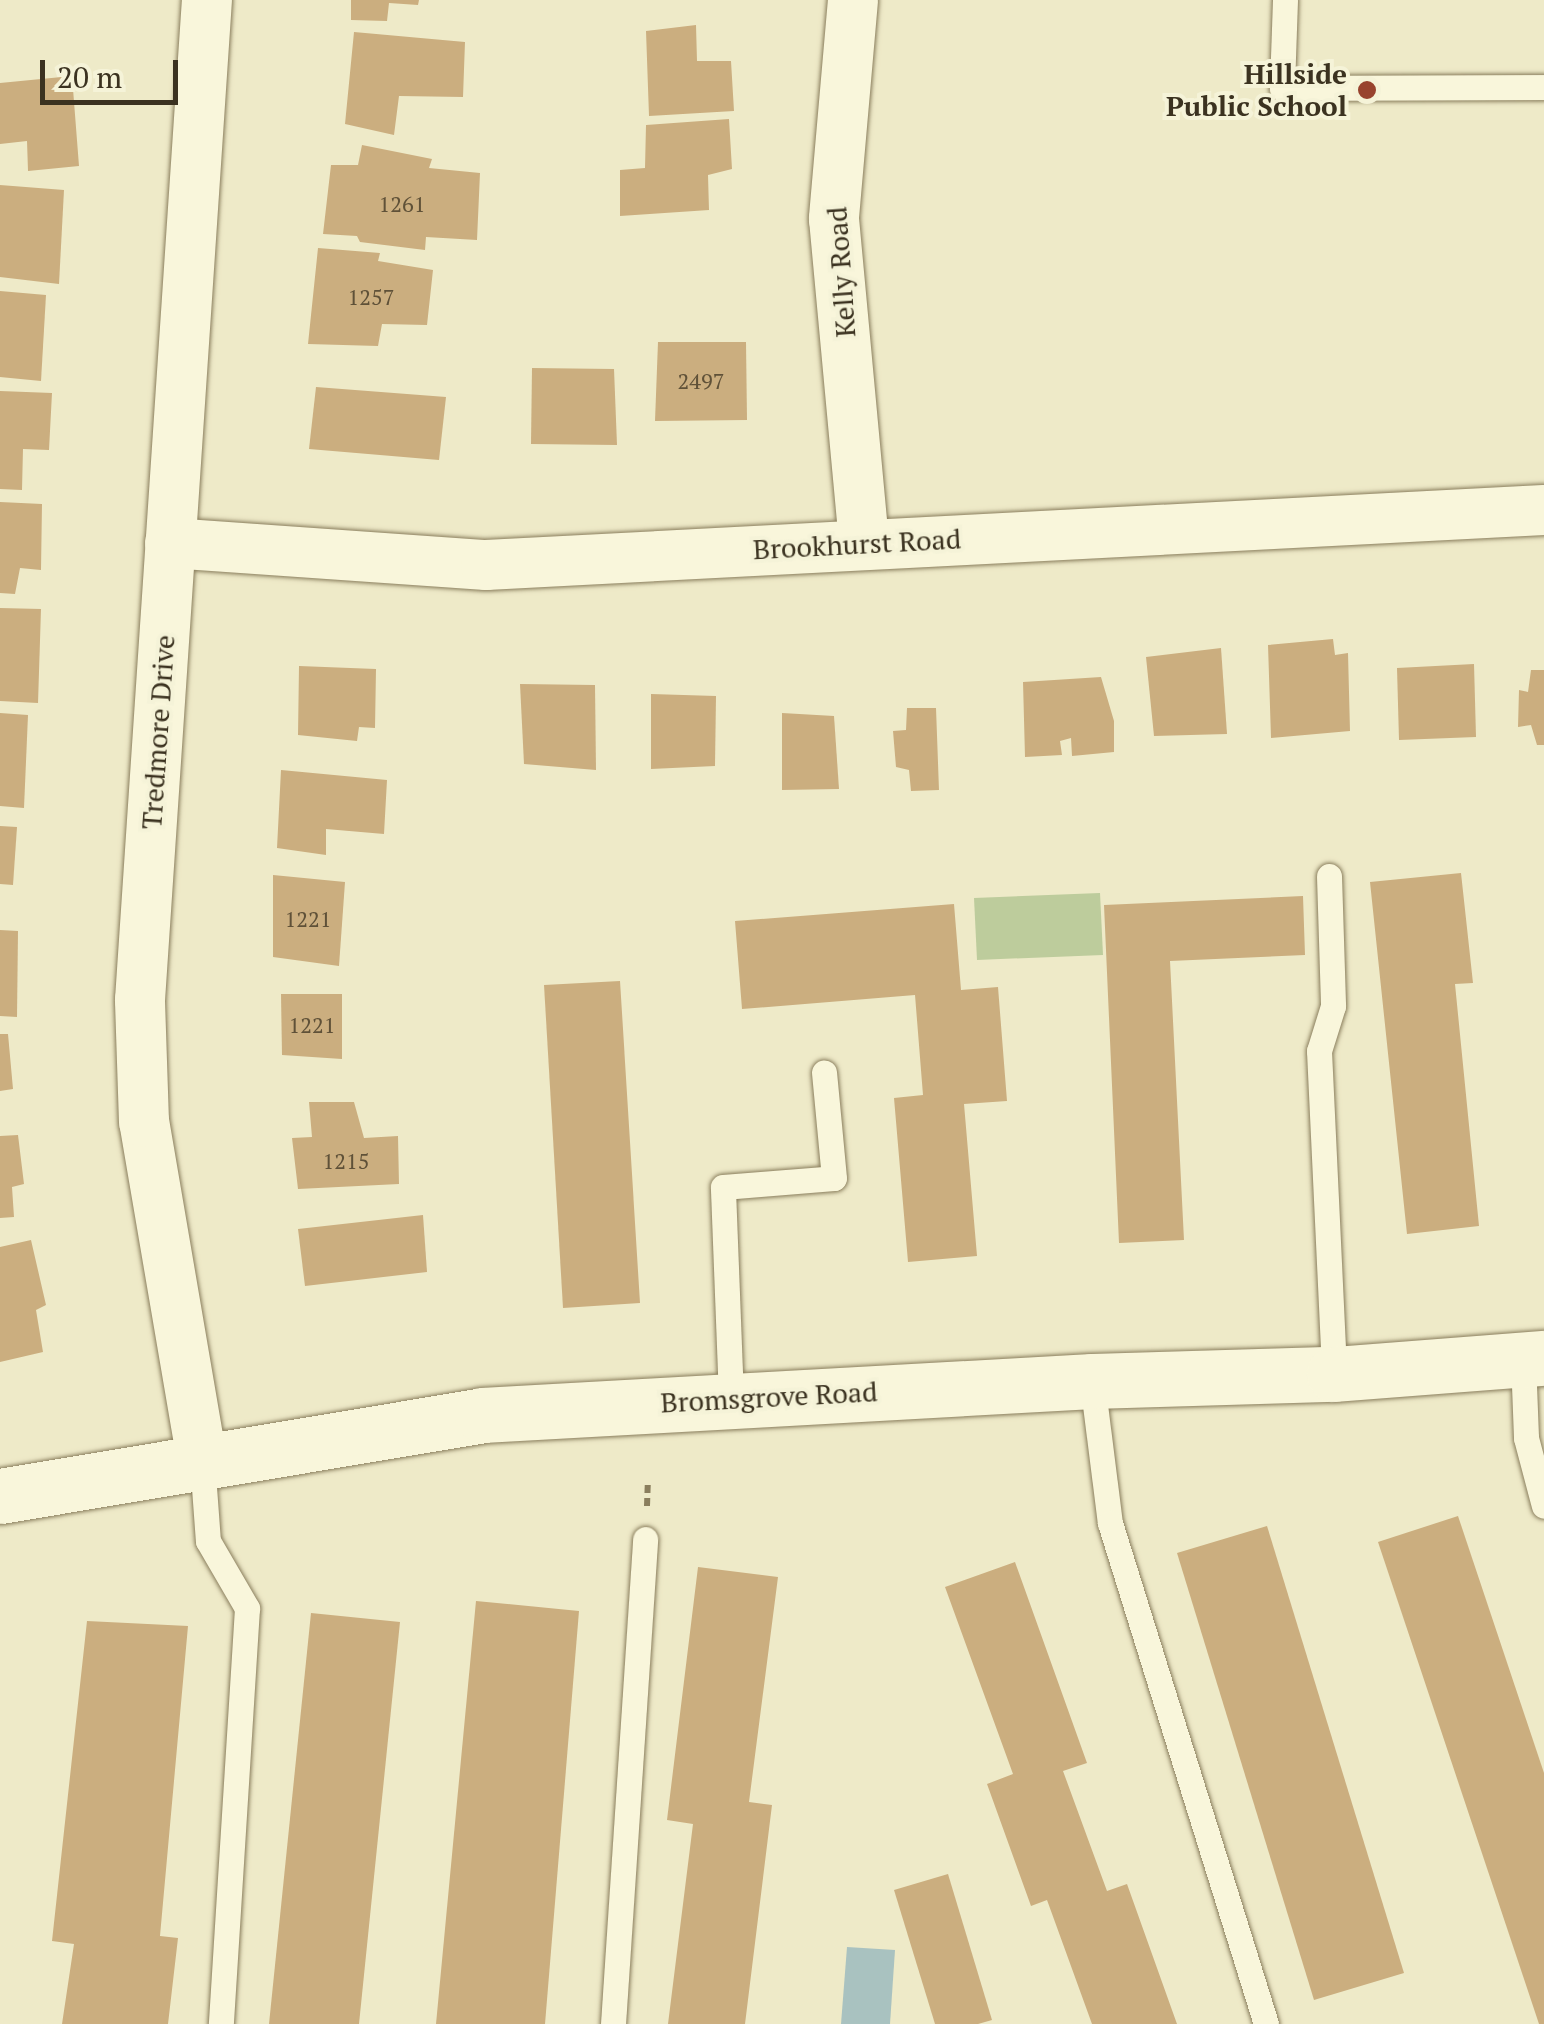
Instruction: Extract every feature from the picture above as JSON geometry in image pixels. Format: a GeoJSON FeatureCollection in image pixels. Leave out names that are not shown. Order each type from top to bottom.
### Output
{"type":"FeatureCollection","features":[{"type":"Feature","properties":{"kind":"street","name":"Tredmore Drive"},"geometry":{"type":"LineString","coordinates":[[202,1460],[144,1122],[140,1000],[206,0]]}},
{"type":"Feature","properties":{"kind":"street","name":"Kelly Road"},"geometry":{"type":"LineString","coordinates":[[853,0],[834,219],[864,544]]}},
{"type":"Feature","properties":{"kind":"street","name":"Brookhurst Road"},"geometry":{"type":"LineString","coordinates":[[170,542],[486,566],[1544,510]]}},
{"type":"Feature","properties":{"kind":"street","name":"Bromsgrove Road"},"geometry":{"type":"LineString","coordinates":[[0,1496],[482,1414],[1092,1381],[1334,1374],[1533,1359]]}},
{"type":"Feature","properties":{"kind":"lane"},"geometry":{"type":"LineString","coordinates":[[1285,0],[1282,88],[1544,86]]}},
{"type":"Feature","properties":{"kind":"lane"},"geometry":{"type":"LineString","coordinates":[[1329,876],[1333,1006],[1319,1051],[1334,1374]]}},
{"type":"Feature","properties":{"kind":"lane"},"geometry":{"type":"LineString","coordinates":[[731,1398],[723,1187],[834,1178],[824,1072]]}},
{"type":"Feature","properties":{"kind":"lane"},"geometry":{"type":"LineString","coordinates":[[1533,1359],[1526,1438],[1544,1506]]}},
{"type":"Feature","properties":{"kind":"lane"},"geometry":{"type":"LineString","coordinates":[[1092,1381],[1110,1524],[1266,2024]]}},
{"type":"Feature","properties":{"kind":"lane"},"geometry":{"type":"LineString","coordinates":[[202,1460],[208,1540],[247,1608],[221,2024]]}},
{"type":"Feature","properties":{"kind":"lane"},"geometry":{"type":"LineString","coordinates":[[614,2024],[645,1539]]}},
{"type":"Feature","properties":{"kind":"green space"},"geometry":{"type":"Polygon","coordinates":[[[1100,893],[1103,955],[977,960],[974,898],[1100,893]]]}},
{"type":"Feature","properties":{"kind":"water"},"geometry":{"type":"Polygon","coordinates":[[[847,1947],[895,1950],[890,2024],[841,2024],[847,1947]]]}},
{"type":"Feature","properties":{"kind":"building"},"geometry":{"type":"Polygon","coordinates":[[[351,0],[419,0],[418,5],[389,3],[387,21],[351,20],[351,0]]]}},
{"type":"Feature","properties":{"kind":"building"},"geometry":{"type":"Polygon","coordinates":[[[696,25],[697,61],[731,61],[734,111],[649,116],[646,31],[696,25]]]}},
{"type":"Feature","properties":{"kind":"building"},"geometry":{"type":"Polygon","coordinates":[[[354,32],[465,42],[463,97],[399,96],[394,135],[345,124],[354,32]]]}},
{"type":"Feature","properties":{"kind":"building"},"geometry":{"type":"Polygon","coordinates":[[[72,76],[79,166],[28,171],[27,141],[0,144],[0,83],[72,76]]]}},
{"type":"Feature","properties":{"kind":"building"},"geometry":{"type":"Polygon","coordinates":[[[729,119],[732,169],[708,175],[709,210],[620,216],[620,170],[645,168],[646,125],[729,119]]]}},
{"type":"Feature","properties":{"kind":"building"},"geometry":{"type":"Polygon","coordinates":[[[362,145],[432,159],[429,168],[480,173],[477,240],[426,237],[425,250],[360,242],[357,236],[323,234],[331,165],[358,165],[362,145]]]}},
{"type":"Feature","properties":{"kind":"building"},"geometry":{"type":"Polygon","coordinates":[[[0,185],[64,190],[59,284],[0,277],[0,185]]]}},
{"type":"Feature","properties":{"kind":"building"},"geometry":{"type":"Polygon","coordinates":[[[318,248],[380,253],[378,261],[433,270],[427,325],[382,324],[378,346],[308,344],[318,248]]]}},
{"type":"Feature","properties":{"kind":"building"},"geometry":{"type":"Polygon","coordinates":[[[0,291],[46,295],[41,381],[0,377],[0,291]]]}},
{"type":"Feature","properties":{"kind":"building"},"geometry":{"type":"Polygon","coordinates":[[[658,342],[746,342],[747,420],[655,421],[658,342]]]}},
{"type":"Feature","properties":{"kind":"building"},"geometry":{"type":"Polygon","coordinates":[[[532,368],[614,369],[617,445],[531,444],[532,368]]]}},
{"type":"Feature","properties":{"kind":"building"},"geometry":{"type":"Polygon","coordinates":[[[316,387],[446,397],[439,460],[309,449],[316,387]]]}},
{"type":"Feature","properties":{"kind":"building"},"geometry":{"type":"Polygon","coordinates":[[[0,391],[52,393],[49,450],[23,449],[22,490],[0,489],[0,391]]]}},
{"type":"Feature","properties":{"kind":"building"},"geometry":{"type":"Polygon","coordinates":[[[0,502],[42,504],[41,570],[20,568],[15,594],[0,593],[0,502]]]}},
{"type":"Feature","properties":{"kind":"building"},"geometry":{"type":"Polygon","coordinates":[[[0,608],[41,609],[38,703],[0,701],[0,608]]]}},
{"type":"Feature","properties":{"kind":"building"},"geometry":{"type":"Polygon","coordinates":[[[1333,639],[1335,655],[1348,653],[1350,731],[1271,738],[1268,645],[1333,639]]]}},
{"type":"Feature","properties":{"kind":"building"},"geometry":{"type":"Polygon","coordinates":[[[1221,648],[1227,734],[1154,736],[1146,657],[1221,648]]]}},
{"type":"Feature","properties":{"kind":"building"},"geometry":{"type":"Polygon","coordinates":[[[1474,664],[1476,737],[1399,740],[1397,668],[1474,664]]]}},
{"type":"Feature","properties":{"kind":"building"},"geometry":{"type":"Polygon","coordinates":[[[299,666],[376,669],[375,728],[359,727],[357,741],[298,735],[299,666]]]}},
{"type":"Feature","properties":{"kind":"building"},"geometry":{"type":"Polygon","coordinates":[[[1531,670],[1544,670],[1544,745],[1537,745],[1531,725],[1518,727],[1519,690],[1528,692],[1531,670]]]}},
{"type":"Feature","properties":{"kind":"building"},"geometry":{"type":"Polygon","coordinates":[[[1101,677],[1114,721],[1114,752],[1072,756],[1071,738],[1060,741],[1062,755],[1025,757],[1023,682],[1101,677]]]}},
{"type":"Feature","properties":{"kind":"building"},"geometry":{"type":"Polygon","coordinates":[[[520,684],[595,685],[596,770],[524,764],[520,684]]]}},
{"type":"Feature","properties":{"kind":"building"},"geometry":{"type":"Polygon","coordinates":[[[651,694],[716,696],[715,766],[651,769],[651,694]]]}},
{"type":"Feature","properties":{"kind":"building"},"geometry":{"type":"Polygon","coordinates":[[[907,708],[936,708],[939,790],[911,791],[909,770],[896,767],[893,731],[906,730],[907,708]]]}},
{"type":"Feature","properties":{"kind":"building"},"geometry":{"type":"Polygon","coordinates":[[[0,713],[28,715],[24,808],[0,806],[0,713]]]}},
{"type":"Feature","properties":{"kind":"building"},"geometry":{"type":"Polygon","coordinates":[[[782,713],[834,716],[839,789],[782,790],[782,713]]]}},
{"type":"Feature","properties":{"kind":"building"},"geometry":{"type":"Polygon","coordinates":[[[281,770],[387,780],[384,834],[326,829],[326,855],[277,848],[281,770]]]}},
{"type":"Feature","properties":{"kind":"building"},"geometry":{"type":"Polygon","coordinates":[[[0,826],[17,827],[13,885],[0,884],[0,826]]]}},
{"type":"Feature","properties":{"kind":"building"},"geometry":{"type":"Polygon","coordinates":[[[1461,873],[1473,983],[1455,984],[1479,1226],[1407,1234],[1370,882],[1461,873]]]}},
{"type":"Feature","properties":{"kind":"building"},"geometry":{"type":"Polygon","coordinates":[[[273,875],[345,882],[339,966],[273,957],[273,875]]]}},
{"type":"Feature","properties":{"kind":"building"},"geometry":{"type":"Polygon","coordinates":[[[1303,896],[1305,955],[1170,961],[1184,1240],[1119,1243],[1104,905],[1303,896]]]}},
{"type":"Feature","properties":{"kind":"building"},"geometry":{"type":"Polygon","coordinates":[[[954,904],[961,990],[998,987],[1007,1101],[964,1104],[977,1256],[908,1262],[894,1098],[923,1095],[915,995],[742,1009],[735,921],[954,904]]]}},
{"type":"Feature","properties":{"kind":"building"},"geometry":{"type":"Polygon","coordinates":[[[0,930],[18,931],[17,1017],[0,1016],[0,930]]]}},
{"type":"Feature","properties":{"kind":"building"},"geometry":{"type":"Polygon","coordinates":[[[620,981],[640,1303],[563,1308],[544,985],[620,981]]]}},
{"type":"Feature","properties":{"kind":"building"},"geometry":{"type":"Polygon","coordinates":[[[281,994],[342,994],[342,1059],[282,1055],[281,994]]]}},
{"type":"Feature","properties":{"kind":"building"},"geometry":{"type":"Polygon","coordinates":[[[0,1034],[8,1034],[13,1089],[0,1091],[0,1034]]]}},
{"type":"Feature","properties":{"kind":"building"},"geometry":{"type":"Polygon","coordinates":[[[309,1102],[354,1102],[364,1138],[398,1136],[399,1184],[298,1189],[292,1138],[312,1137],[309,1102]]]}},
{"type":"Feature","properties":{"kind":"building"},"geometry":{"type":"Polygon","coordinates":[[[18,1135],[24,1184],[12,1187],[14,1217],[0,1218],[0,1136],[18,1135]]]}},
{"type":"Feature","properties":{"kind":"building"},"geometry":{"type":"Polygon","coordinates":[[[423,1215],[427,1272],[305,1286],[298,1229],[423,1215]]]}},
{"type":"Feature","properties":{"kind":"building"},"geometry":{"type":"Polygon","coordinates":[[[31,1240],[46,1305],[36,1310],[43,1352],[0,1362],[0,1247],[31,1240]]]}},
{"type":"Feature","properties":{"kind":"building"},"geometry":{"type":"Polygon","coordinates":[[[1458,1516],[1544,1773],[1544,2024],[1539,2024],[1378,1542],[1458,1516]]]}},
{"type":"Feature","properties":{"kind":"building"},"geometry":{"type":"Polygon","coordinates":[[[1267,1526],[1404,1973],[1314,2000],[1177,1553],[1267,1526]]]}},
{"type":"Feature","properties":{"kind":"building"},"geometry":{"type":"Polygon","coordinates":[[[1015,1562],[1087,1763],[1063,1771],[1107,1891],[1127,1884],[1177,2024],[1092,2024],[1047,1900],[1031,1906],[987,1784],[1013,1774],[945,1587],[1015,1562]]]}},
{"type":"Feature","properties":{"kind":"building"},"geometry":{"type":"Polygon","coordinates":[[[698,1567],[778,1577],[749,1802],[772,1805],[745,2024],[668,2024],[693,1824],[667,1820],[698,1567]]]}},
{"type":"Feature","properties":{"kind":"building"},"geometry":{"type":"Polygon","coordinates":[[[476,1601],[579,1611],[545,2024],[436,2024],[476,1601]]]}},
{"type":"Feature","properties":{"kind":"building"},"geometry":{"type":"Polygon","coordinates":[[[311,1613],[400,1622],[359,2024],[269,2024],[311,1613]]]}},
{"type":"Feature","properties":{"kind":"building"},"geometry":{"type":"Polygon","coordinates":[[[87,1621],[188,1626],[160,1936],[178,1938],[168,2024],[62,2024],[74,1944],[52,1941],[87,1621]]]}},
{"type":"Feature","properties":{"kind":"building"},"geometry":{"type":"Polygon","coordinates":[[[948,1874],[992,2020],[978,2024],[935,2024],[894,1890],[948,1874]]]}},
{"type":"Feature","properties":{"kind":"place","name":"Hillside Public School"},"geometry":{"type":"Point","coordinates":[1367,90]}}]}
